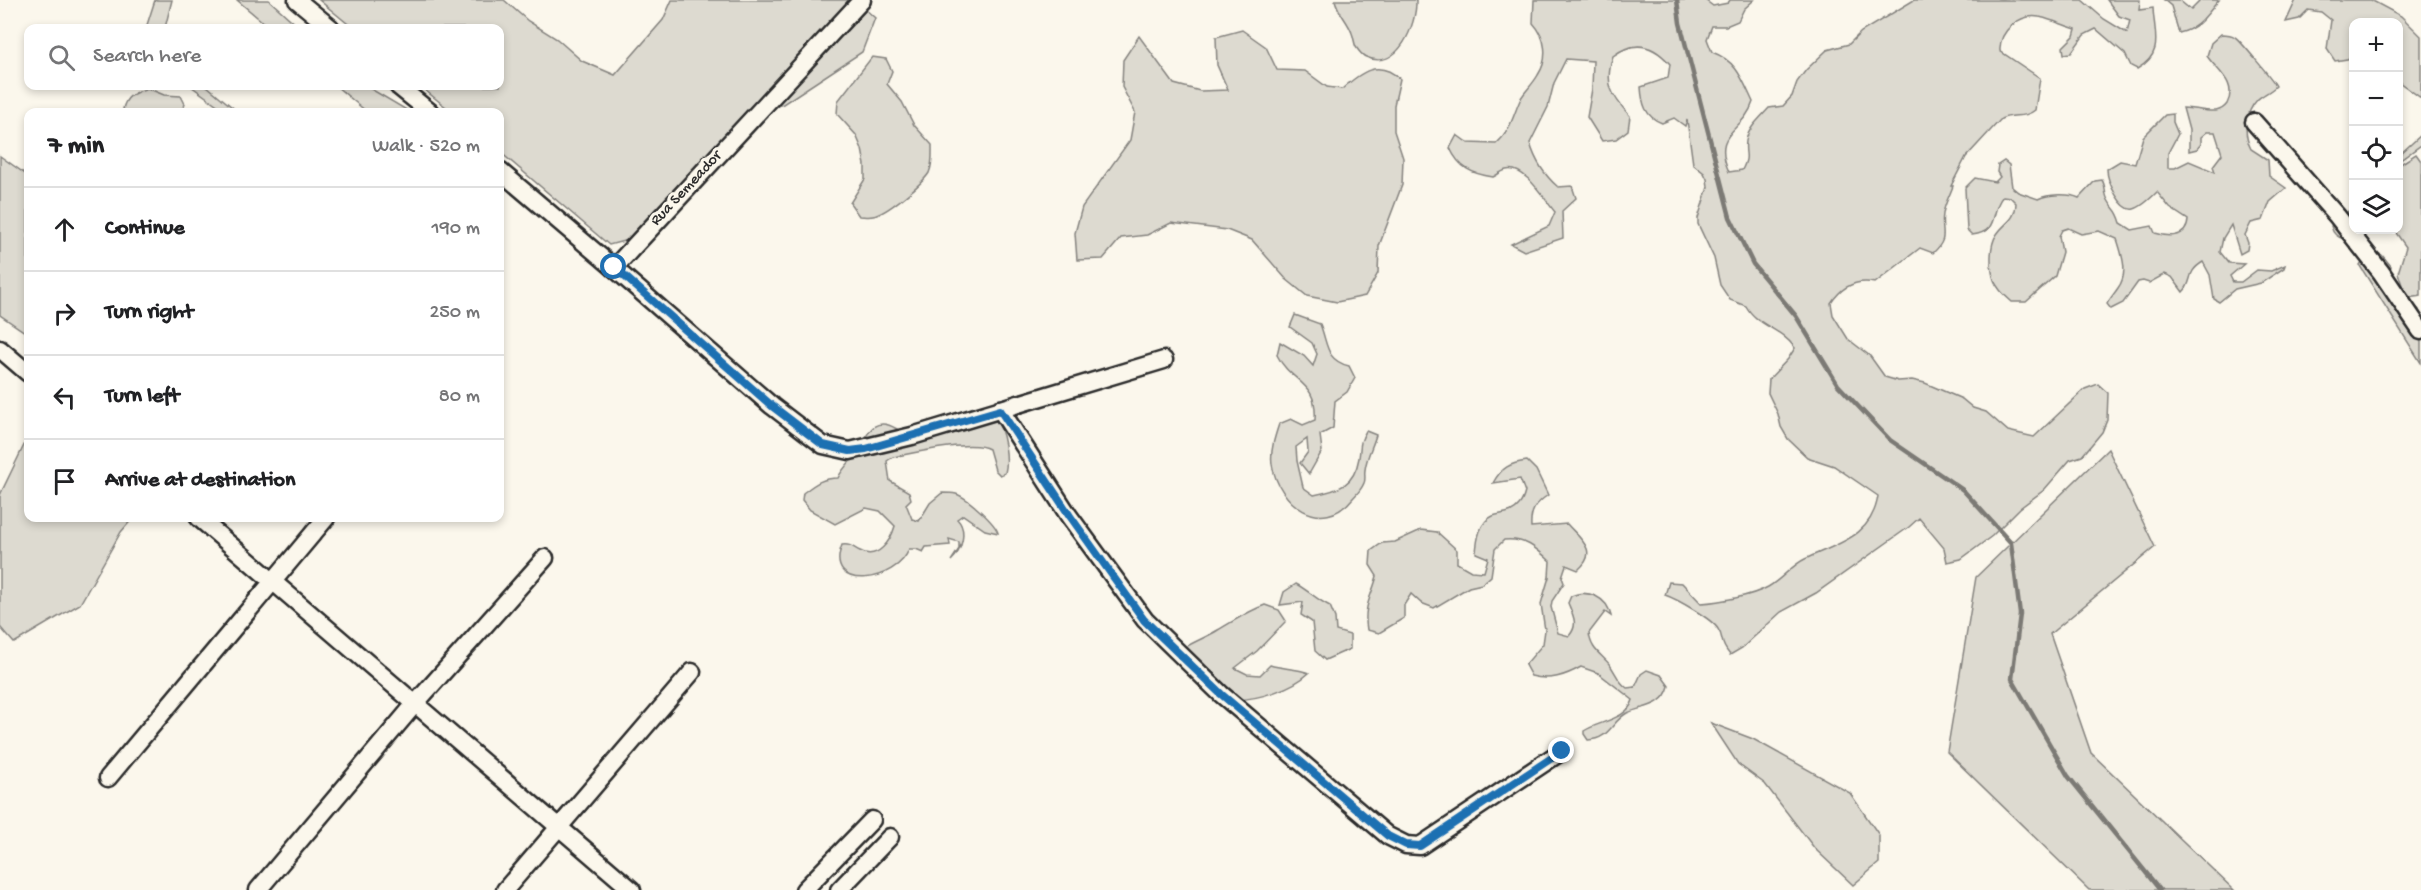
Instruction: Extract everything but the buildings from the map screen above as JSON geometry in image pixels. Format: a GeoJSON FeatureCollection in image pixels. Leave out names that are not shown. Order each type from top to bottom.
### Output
{"type":"FeatureCollection","features":[{"type":"Feature","properties":{"kind":"street"},"geometry":{"type":"LineString","coordinates":[[297,0],[326,24]]}},
{"type":"Feature","properties":{"kind":"street","name":"Rua Semeador"},"geometry":{"type":"LineString","coordinates":[[614,267],[862,0]]}},
{"type":"Feature","properties":{"kind":"street"},"geometry":{"type":"LineString","coordinates":[[403,90],[425,108]]}},
{"type":"Feature","properties":{"kind":"street"},"geometry":{"type":"LineString","coordinates":[[2254,122],[2337,216],[2381,272],[2421,330]]}},
{"type":"Feature","properties":{"kind":"street"},"geometry":{"type":"LineString","coordinates":[[504,174],[614,267],[772,406],[823,445],[850,451],[866,449],[1164,360]]}},
{"type":"Feature","properties":{"kind":"street"},"geometry":{"type":"LineString","coordinates":[[0,349],[24,370]]}},
{"type":"Feature","properties":{"kind":"street"},"geometry":{"type":"LineString","coordinates":[[1000,410],[1070,516],[1144,620],[1221,694],[1388,836],[1406,845],[1420,846],[1562,751]]}},
{"type":"Feature","properties":{"kind":"street"},"geometry":{"type":"LineString","coordinates":[[204,522],[632,890]]}},
{"type":"Feature","properties":{"kind":"street"},"geometry":{"type":"LineString","coordinates":[[108,778],[323,522]]}},
{"type":"Feature","properties":{"kind":"street"},"geometry":{"type":"LineString","coordinates":[[258,890],[414,705],[544,558]]}},
{"type":"Feature","properties":{"kind":"street"},"geometry":{"type":"LineString","coordinates":[[505,890],[692,672]]}},
{"type":"Feature","properties":{"kind":"street"},"geometry":{"type":"LineString","coordinates":[[804,890],[872,820]]}},
{"type":"Feature","properties":{"kind":"street"},"geometry":{"type":"LineString","coordinates":[[839,890],[890,837]]}},
{"type":"Feature","properties":{"kind":"shaded area"},"geometry":{"type":"Polygon","coordinates":[[[155,0],[172,0],[166,24],[147,24],[155,0]]]}},
{"type":"Feature","properties":{"kind":"shaded area"},"geometry":{"type":"Polygon","coordinates":[[[237,0],[269,0],[296,24],[265,24],[237,0]]]}},
{"type":"Feature","properties":{"kind":"shaded area"},"geometry":{"type":"Polygon","coordinates":[[[319,0],[504,0],[528,21],[557,39],[582,61],[615,75],[663,20],[672,0],[855,0],[875,18],[862,52],[783,104],[752,115],[635,238],[609,245],[504,155],[504,108],[447,108],[425,90],[504,90],[504,24],[348,24],[319,0]]]}},
{"type":"Feature","properties":{"kind":"shaded area"},"geometry":{"type":"Polygon","coordinates":[[[1335,0],[1416,0],[1409,33],[1396,52],[1387,58],[1377,60],[1365,56],[1355,45],[1353,35],[1335,0]]]}},
{"type":"Feature","properties":{"kind":"shaded area"},"geometry":{"type":"Polygon","coordinates":[[[1534,0],[1705,0],[1713,6],[1728,3],[1730,0],[1754,0],[1744,9],[1738,21],[1726,26],[1712,26],[1707,39],[1712,52],[1727,60],[1738,72],[1753,102],[1726,140],[1724,158],[1729,172],[1742,170],[1746,158],[1747,136],[1755,123],[1769,108],[1783,106],[1792,96],[1797,82],[1806,70],[1827,50],[1849,44],[1861,32],[1914,0],[2082,0],[2104,19],[2127,33],[2130,20],[2119,16],[2107,0],[2140,0],[2139,10],[2153,8],[2155,50],[2146,63],[2137,69],[2131,66],[2125,54],[2096,29],[2084,35],[2071,53],[2064,54],[2063,47],[2074,36],[2076,29],[2039,17],[2024,18],[2012,25],[2003,37],[2000,51],[2040,78],[2035,110],[2031,113],[2001,119],[1966,157],[1951,186],[1953,186],[1943,214],[1943,239],[1933,253],[1920,248],[1875,283],[1862,282],[1850,285],[1831,303],[1833,315],[1848,339],[1870,356],[1885,377],[1898,381],[1912,380],[1925,383],[1962,399],[1973,408],[1986,412],[2008,431],[2034,437],[2085,389],[2098,384],[2108,393],[2107,420],[2102,432],[2082,456],[2070,460],[2044,490],[2020,508],[1992,536],[1961,559],[1947,562],[1944,548],[1919,518],[1816,593],[1781,612],[1742,648],[1730,655],[1724,646],[1720,632],[1709,620],[1665,595],[1669,582],[1682,583],[1701,603],[1735,598],[1761,590],[1773,584],[1800,562],[1841,543],[1861,530],[1869,521],[1878,496],[1834,466],[1807,457],[1788,439],[1781,427],[1778,414],[1768,393],[1769,379],[1795,348],[1783,336],[1756,318],[1746,306],[1730,300],[1720,285],[1714,258],[1698,224],[1708,187],[1704,173],[1693,164],[1687,120],[1685,126],[1674,118],[1662,123],[1648,113],[1642,99],[1641,87],[1668,78],[1670,64],[1657,52],[1643,46],[1636,46],[1613,56],[1609,82],[1618,102],[1630,116],[1628,130],[1616,139],[1602,141],[1587,117],[1592,89],[1593,61],[1566,59],[1554,83],[1548,107],[1530,143],[1537,161],[1548,177],[1558,187],[1572,186],[1576,198],[1562,211],[1563,238],[1524,251],[1511,244],[1549,226],[1555,212],[1534,184],[1520,173],[1506,170],[1493,177],[1479,174],[1462,165],[1450,148],[1457,135],[1468,143],[1496,144],[1508,128],[1521,98],[1536,78],[1544,62],[1543,41],[1533,23],[1534,0]]]}},
{"type":"Feature","properties":{"kind":"shaded area"},"geometry":{"type":"Polygon","coordinates":[[[2164,0],[2179,0],[2191,10],[2201,0],[2219,0],[2197,24],[2179,33],[2171,6],[2164,0]]]}},
{"type":"Feature","properties":{"kind":"shaded area"},"geometry":{"type":"Polygon","coordinates":[[[2296,0],[2371,0],[2403,18],[2349,18],[2349,59],[2335,61],[2327,49],[2331,20],[2321,12],[2308,10],[2299,19],[2286,22],[2296,0]]]}},
{"type":"Feature","properties":{"kind":"shaded area"},"geometry":{"type":"Polygon","coordinates":[[[2403,18],[2421,36],[2421,98],[2403,85],[2403,18]]]}},
{"type":"Feature","properties":{"kind":"shaded area"},"geometry":{"type":"Polygon","coordinates":[[[1242,30],[1266,47],[1277,70],[1305,71],[1327,87],[1342,89],[1362,73],[1377,69],[1384,69],[1400,79],[1394,105],[1394,131],[1403,158],[1402,185],[1379,246],[1378,273],[1365,296],[1337,302],[1307,296],[1286,279],[1252,240],[1227,230],[1171,223],[1147,235],[1121,238],[1103,259],[1077,260],[1075,233],[1082,207],[1130,140],[1135,112],[1122,87],[1123,60],[1139,36],[1174,84],[1200,91],[1228,90],[1217,65],[1216,37],[1242,30]]]}},
{"type":"Feature","properties":{"kind":"shaded area"},"geometry":{"type":"Polygon","coordinates":[[[2221,34],[2232,35],[2238,39],[2276,86],[2253,105],[2246,130],[2251,149],[2268,160],[2269,176],[2286,188],[2270,202],[2263,220],[2251,223],[2245,235],[2248,243],[2247,250],[2240,254],[2231,225],[2223,238],[2220,252],[2229,263],[2244,264],[2230,276],[2233,282],[2241,282],[2257,270],[2271,271],[2285,265],[2284,268],[2261,283],[2235,289],[2219,302],[2214,299],[2210,275],[2203,262],[2192,273],[2183,292],[2172,277],[2165,274],[2149,283],[2138,282],[2123,303],[2111,309],[2107,304],[2121,282],[2124,270],[2117,239],[2099,231],[2081,234],[2068,228],[2062,230],[2059,236],[2062,252],[2055,276],[2026,302],[2012,302],[1995,283],[1991,257],[1994,239],[2012,217],[2016,203],[2010,197],[2003,196],[1996,208],[1991,225],[1981,233],[1972,235],[1967,230],[1965,188],[1975,178],[1995,182],[2000,177],[1997,172],[1998,165],[2004,161],[2009,165],[2012,187],[2018,192],[2038,199],[2058,195],[2079,198],[2095,181],[2102,180],[2107,197],[2121,223],[2132,230],[2152,226],[2155,233],[2171,236],[2181,234],[2188,220],[2170,208],[2157,192],[2137,208],[2129,209],[2124,206],[2112,188],[2107,169],[2120,161],[2135,164],[2143,137],[2165,115],[2173,114],[2173,122],[2178,134],[2168,153],[2168,168],[2175,168],[2189,161],[2215,172],[2213,166],[2222,154],[2215,132],[2207,132],[2201,137],[2201,144],[2197,149],[2189,151],[2189,130],[2183,108],[2216,111],[2227,104],[2230,97],[2228,84],[2207,56],[2211,43],[2221,34]]]}},
{"type":"Feature","properties":{"kind":"shaded area"},"geometry":{"type":"Polygon","coordinates":[[[872,57],[886,59],[892,71],[887,84],[902,102],[914,125],[932,145],[932,159],[929,173],[903,198],[879,214],[859,216],[850,203],[865,179],[865,165],[856,135],[837,114],[838,101],[872,57]]]}},
{"type":"Feature","properties":{"kind":"shaded area"},"geometry":{"type":"Polygon","coordinates":[[[152,90],[164,95],[181,96],[185,104],[184,108],[123,108],[124,104],[135,93],[152,90]]]}},
{"type":"Feature","properties":{"kind":"shaded area"},"geometry":{"type":"Polygon","coordinates":[[[197,90],[212,90],[233,108],[221,108],[197,90]]]}},
{"type":"Feature","properties":{"kind":"shaded area"},"geometry":{"type":"Polygon","coordinates":[[[341,90],[373,90],[403,108],[362,108],[341,90]]]}},
{"type":"Feature","properties":{"kind":"shaded area"},"geometry":{"type":"Polygon","coordinates":[[[2421,135],[2421,145],[2403,158],[2403,151],[2421,135]]]}},
{"type":"Feature","properties":{"kind":"shaded area"},"geometry":{"type":"Polygon","coordinates":[[[2416,154],[2421,161],[2421,296],[2407,298],[2419,310],[2421,316],[2421,363],[2360,266],[2370,250],[2382,255],[2391,266],[2389,278],[2406,297],[2398,273],[2406,247],[2397,234],[2403,234],[2403,162],[2416,154]]]}},
{"type":"Feature","properties":{"kind":"shaded area"},"geometry":{"type":"Polygon","coordinates":[[[0,156],[24,173],[24,331],[0,315],[0,156]]]}},
{"type":"Feature","properties":{"kind":"shaded area"},"geometry":{"type":"Polygon","coordinates":[[[2349,210],[2350,234],[2344,239],[2334,233],[2331,226],[2349,210]]]}},
{"type":"Feature","properties":{"kind":"shaded area"},"geometry":{"type":"Polygon","coordinates":[[[1295,315],[1320,324],[1331,355],[1335,360],[1349,366],[1355,378],[1347,392],[1335,401],[1333,428],[1320,435],[1322,451],[1309,474],[1300,463],[1308,452],[1307,439],[1296,447],[1303,487],[1314,495],[1344,485],[1357,467],[1361,441],[1366,431],[1376,435],[1367,461],[1365,481],[1362,487],[1341,509],[1328,515],[1315,515],[1303,511],[1292,503],[1276,479],[1272,464],[1272,449],[1279,424],[1291,419],[1303,425],[1315,420],[1315,407],[1308,390],[1289,372],[1277,355],[1280,342],[1304,356],[1313,366],[1317,354],[1312,343],[1290,327],[1295,315]]]}},
{"type":"Feature","properties":{"kind":"shaded area"},"geometry":{"type":"Polygon","coordinates":[[[996,419],[1006,453],[1005,473],[1000,475],[995,470],[989,449],[981,446],[942,448],[893,457],[887,461],[890,481],[909,492],[911,499],[906,504],[912,519],[919,521],[930,503],[942,493],[954,494],[961,496],[980,511],[998,533],[985,530],[963,515],[957,519],[963,534],[961,546],[955,557],[951,561],[959,549],[959,542],[949,539],[950,545],[926,547],[923,552],[909,549],[902,560],[891,569],[878,575],[864,578],[852,576],[843,571],[839,561],[842,545],[850,545],[867,553],[878,551],[887,543],[895,526],[880,511],[866,508],[835,524],[810,510],[802,500],[803,493],[823,480],[838,478],[874,426],[888,425],[897,429],[898,435],[916,442],[996,419]]]}},
{"type":"Feature","properties":{"kind":"shaded area"},"geometry":{"type":"Polygon","coordinates":[[[24,445],[24,522],[130,522],[121,532],[80,604],[14,643],[0,627],[0,495],[24,445]]]}},
{"type":"Feature","properties":{"kind":"shaded area"},"geometry":{"type":"Polygon","coordinates":[[[2108,449],[2155,547],[2050,634],[2091,753],[2234,890],[2089,890],[1947,752],[1976,577],[2108,449]]]}},
{"type":"Feature","properties":{"kind":"shaded area"},"geometry":{"type":"Polygon","coordinates":[[[1527,461],[1536,470],[1548,495],[1534,508],[1531,527],[1567,524],[1582,540],[1588,551],[1584,563],[1578,570],[1566,565],[1562,577],[1564,583],[1552,601],[1551,607],[1558,633],[1569,636],[1574,628],[1574,620],[1568,603],[1571,596],[1590,594],[1596,596],[1609,609],[1611,616],[1605,612],[1589,633],[1590,639],[1621,683],[1627,688],[1635,687],[1641,674],[1647,670],[1661,675],[1669,686],[1663,698],[1658,702],[1627,713],[1606,734],[1595,739],[1588,740],[1584,731],[1619,716],[1630,707],[1633,700],[1598,673],[1581,667],[1557,677],[1531,676],[1525,665],[1543,644],[1545,630],[1541,604],[1549,577],[1550,561],[1529,544],[1518,540],[1504,540],[1495,549],[1491,576],[1482,584],[1469,587],[1434,608],[1421,603],[1411,594],[1404,605],[1404,618],[1379,633],[1367,630],[1367,608],[1377,576],[1370,565],[1371,551],[1382,543],[1395,542],[1421,530],[1437,532],[1457,550],[1457,563],[1471,571],[1484,572],[1488,558],[1476,553],[1482,527],[1493,516],[1510,512],[1516,508],[1525,492],[1520,479],[1493,483],[1507,467],[1527,461]]]}},
{"type":"Feature","properties":{"kind":"shaded area"},"geometry":{"type":"Polygon","coordinates":[[[1296,584],[1330,606],[1335,618],[1336,631],[1350,635],[1350,649],[1325,660],[1315,651],[1312,622],[1301,615],[1303,602],[1280,605],[1284,592],[1296,584]]]}},
{"type":"Feature","properties":{"kind":"shaded area"},"geometry":{"type":"Polygon","coordinates":[[[1265,605],[1279,610],[1286,621],[1257,651],[1235,668],[1247,674],[1260,675],[1270,665],[1309,673],[1294,684],[1275,692],[1255,698],[1236,700],[1228,689],[1184,648],[1265,605]]]}},
{"type":"Feature","properties":{"kind":"shaded area"},"geometry":{"type":"Polygon","coordinates":[[[1711,723],[1753,739],[1850,793],[1879,835],[1879,863],[1853,885],[1815,849],[1765,784],[1738,764],[1711,723]]]}},
{"type":"Feature","properties":{"kind":"waterway"},"geometry":{"type":"LineString","coordinates":[[1677,0],[1680,23],[1730,217],[1753,264],[1796,316],[1838,385],[1890,440],[1963,490],[2011,543],[2020,614],[2012,679],[2068,776],[2160,890]]}},
{"type":"Feature","properties":{"kind":"route"},"geometry":{"type":"LineString","coordinates":[[614,267],[772,406],[823,445],[850,451],[866,449],[1000,410],[1070,516],[1144,620],[1221,694],[1388,836],[1406,845],[1420,846],[1562,751]]}}]}
